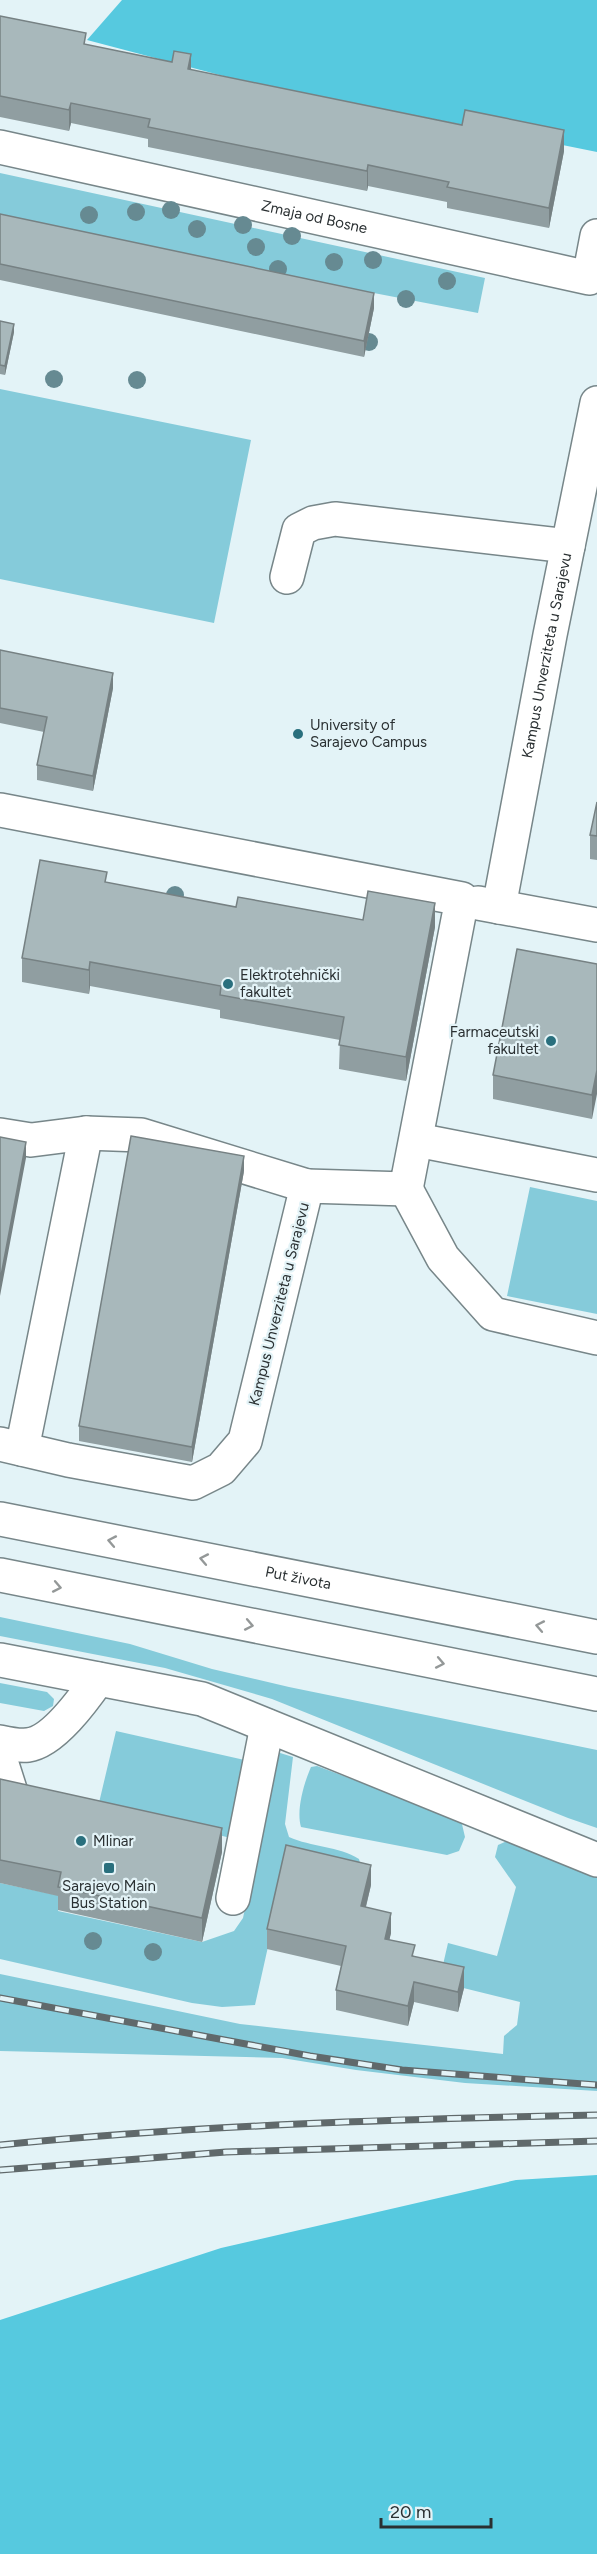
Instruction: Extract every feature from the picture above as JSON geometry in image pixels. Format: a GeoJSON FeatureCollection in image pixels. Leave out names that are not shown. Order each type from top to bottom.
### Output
{"type":"FeatureCollection","features":[{"type":"Feature","properties":{"kind":"street","name":"Zmaja od Bosne"},"geometry":{"type":"LineString","coordinates":[[0,147],[589,278],[597,236]]}},
{"type":"Feature","properties":{"kind":"street","name":"Kampus Unverziteta u Sarajevu"},"geometry":{"type":"LineString","coordinates":[[499,907],[597,403]]}},
{"type":"Feature","properties":{"kind":"street"},"geometry":{"type":"LineString","coordinates":[[287,577],[299,530],[313,523],[335,519],[568,546]]}},
{"type":"Feature","properties":{"kind":"street"},"geometry":{"type":"LineString","coordinates":[[0,810],[597,926]]}},
{"type":"Feature","properties":{"kind":"street"},"geometry":{"type":"LineString","coordinates":[[462,899],[406,1189],[443,1258],[493,1314],[597,1338]]}},
{"type":"Feature","properties":{"kind":"street"},"geometry":{"type":"LineString","coordinates":[[11,1446],[86,1133]]}},
{"type":"Feature","properties":{"kind":"street"},"geometry":{"type":"LineString","coordinates":[[16,1137],[86,1133],[141,1135],[308,1186]]}},
{"type":"Feature","properties":{"kind":"street"},"geometry":{"type":"LineString","coordinates":[[417,1140],[597,1175]]}},
{"type":"Feature","properties":{"kind":"street","name":"Kampus Unverziteta u Sarajevu"},"geometry":{"type":"LineString","coordinates":[[11,1446],[193,1484],[221,1469],[245,1441],[308,1186],[406,1189]]}},
{"type":"Feature","properties":{"kind":"street","name":"Put života"},"geometry":{"type":"LineString","coordinates":[[0,1519],[597,1637]]}},
{"type":"Feature","properties":{"kind":"street"},"geometry":{"type":"LineString","coordinates":[[0,1575],[597,1694]]}},
{"type":"Feature","properties":{"kind":"street"},"geometry":{"type":"LineString","coordinates":[[0,1660],[202,1700],[597,1860]]}},
{"type":"Feature","properties":{"kind":"street"},"geometry":{"type":"LineString","coordinates":[[0,1743],[30,1745],[42,1740],[78,1707],[98,1679]]}},
{"type":"Feature","properties":{"kind":"street"},"geometry":{"type":"LineString","coordinates":[[233,1898],[267,1726]]}},
{"type":"Feature","properties":{"kind":"street"},"geometry":{"type":"LineString","coordinates":[[0,1758],[23,1830]]}},
{"type":"Feature","properties":{"kind":"shaded area"},"geometry":{"type":"Polygon","coordinates":[[[122,0],[597,0],[597,152],[231,78],[87,40],[122,0]]]}},
{"type":"Feature","properties":{"kind":"shaded area"},"geometry":{"type":"Polygon","coordinates":[[[0,173],[485,278],[478,313],[0,221],[0,173]]]}},
{"type":"Feature","properties":{"kind":"shaded area"},"geometry":{"type":"Polygon","coordinates":[[[0,389],[251,440],[214,623],[0,579],[0,389]]]}},
{"type":"Feature","properties":{"kind":"shaded area"},"geometry":{"type":"Polygon","coordinates":[[[530,1187],[597,1201],[597,1314],[507,1296],[530,1187]]]}},
{"type":"Feature","properties":{"kind":"shaded area"},"geometry":{"type":"Polygon","coordinates":[[[0,1617],[130,1644],[212,1669],[289,1687],[597,1750],[597,1828],[272,1699],[165,1668],[0,1636],[0,1617]]]}},
{"type":"Feature","properties":{"kind":"shaded area"},"geometry":{"type":"Polygon","coordinates":[[[0,1683],[47,1692],[54,1699],[53,1706],[44,1711],[0,1703],[0,1683]]]}},
{"type":"Feature","properties":{"kind":"shaded area"},"geometry":{"type":"Polygon","coordinates":[[[116,1731],[249,1761],[231,1838],[98,1807],[116,1731]]]}},
{"type":"Feature","properties":{"kind":"shaded area"},"geometry":{"type":"Polygon","coordinates":[[[277,1752],[293,1757],[285,1824],[289,1837],[351,1855],[359,1859],[361,1867],[286,1866],[255,2005],[222,2007],[192,2003],[0,1959],[0,1883],[61,1896],[58,1911],[202,1942],[234,1931],[243,1918],[277,1752]]]}},
{"type":"Feature","properties":{"kind":"shaded area"},"geometry":{"type":"Polygon","coordinates":[[[317,1766],[461,1820],[465,1837],[459,1851],[447,1855],[301,1827],[299,1813],[303,1789],[311,1767],[317,1766]]]}},
{"type":"Feature","properties":{"kind":"shaded area"},"geometry":{"type":"Polygon","coordinates":[[[507,1841],[597,1875],[597,2091],[465,2083],[356,2070],[282,2058],[0,2051],[0,1974],[240,2024],[503,2054],[504,2036],[517,2025],[520,2002],[439,1982],[448,1943],[497,1956],[516,1887],[495,1857],[498,1845],[507,1841]]]}},
{"type":"Feature","properties":{"kind":"shaded area"},"geometry":{"type":"Polygon","coordinates":[[[597,2175],[597,2554],[0,2554],[0,2320],[221,2248],[516,2180],[597,2175]]]}},
{"type":"Feature","properties":{"kind":"building"},"geometry":{"type":"Polygon","coordinates":[[[0,16],[86,33],[84,44],[172,62],[174,51],[191,54],[188,69],[462,125],[465,110],[564,130],[549,208],[447,187],[449,182],[368,165],[367,171],[148,127],[150,119],[71,103],[69,110],[0,96],[0,16]]]}},
{"type":"Feature","properties":{"kind":"building"},"geometry":{"type":"Polygon","coordinates":[[[0,214],[374,293],[364,341],[0,264],[0,214]]]}},
{"type":"Feature","properties":{"kind":"building"},"geometry":{"type":"Polygon","coordinates":[[[0,321],[14,324],[5,366],[0,365],[0,321]]]}},
{"type":"Feature","properties":{"kind":"building"},"geometry":{"type":"Polygon","coordinates":[[[0,650],[113,673],[93,776],[37,765],[47,717],[0,708],[0,650]]]}},
{"type":"Feature","properties":{"kind":"building"},"geometry":{"type":"Polygon","coordinates":[[[597,802],[597,836],[590,835],[597,802]]]}},
{"type":"Feature","properties":{"kind":"building","name":"Elektrotehnički fakultet"},"geometry":{"type":"Polygon","coordinates":[[[40,860],[107,872],[105,882],[236,907],[238,897],[363,920],[368,891],[435,903],[406,1057],[339,1045],[344,1017],[220,995],[221,986],[90,962],[89,970],[22,958],[40,860]]]}},
{"type":"Feature","properties":{"kind":"building","name":"Farmaceutski fakultet"},"geometry":{"type":"Polygon","coordinates":[[[517,949],[597,964],[597,1070],[592,1095],[493,1075],[517,949]]]}},
{"type":"Feature","properties":{"kind":"building"},"geometry":{"type":"Polygon","coordinates":[[[131,1136],[244,1156],[192,1447],[79,1426],[131,1136]]]}},
{"type":"Feature","properties":{"kind":"building"},"geometry":{"type":"Polygon","coordinates":[[[0,1137],[26,1142],[0,1281],[0,1137]]]}},
{"type":"Feature","properties":{"kind":"building","name":"Sarajevo Main Bus Station"},"geometry":{"type":"Polygon","coordinates":[[[0,1779],[222,1828],[202,1918],[58,1887],[61,1872],[0,1860],[0,1779]]]}},
{"type":"Feature","properties":{"kind":"building"},"geometry":{"type":"Polygon","coordinates":[[[286,1845],[371,1865],[361,1906],[391,1913],[385,1939],[415,1945],[412,1956],[464,1967],[458,1992],[414,1982],[408,2006],[336,1990],[346,1946],[267,1929],[286,1845]]]}},
{"type":"Feature","properties":{"kind":"railway"},"geometry":{"type":"LineString","coordinates":[[0,1998],[310,2056],[402,2070],[597,2085]]}},
{"type":"Feature","properties":{"kind":"railway"},"geometry":{"type":"LineString","coordinates":[[0,2145],[149,2132],[298,2124],[597,2115]]}},
{"type":"Feature","properties":{"kind":"railway"},"geometry":{"type":"LineString","coordinates":[[0,2170],[226,2152],[597,2141]]}},
{"type":"Feature","properties":{"kind":"place","name":"University of Sarajevo Campus"},"geometry":{"type":"Point","coordinates":[298,734]}},
{"type":"Feature","properties":{"kind":"place","name":"Elektrotehnički fakultet"},"geometry":{"type":"Point","coordinates":[228,984]}},
{"type":"Feature","properties":{"kind":"place","name":"Farmaceutski fakultet"},"geometry":{"type":"Point","coordinates":[551,1041]}},
{"type":"Feature","properties":{"kind":"place","name":"Mlinar"},"geometry":{"type":"Point","coordinates":[81,1841]}},
{"type":"Feature","properties":{"kind":"place","name":"Sarajevo Main Bus Station"},"geometry":{"type":"Point","coordinates":[109,1868]}}]}
